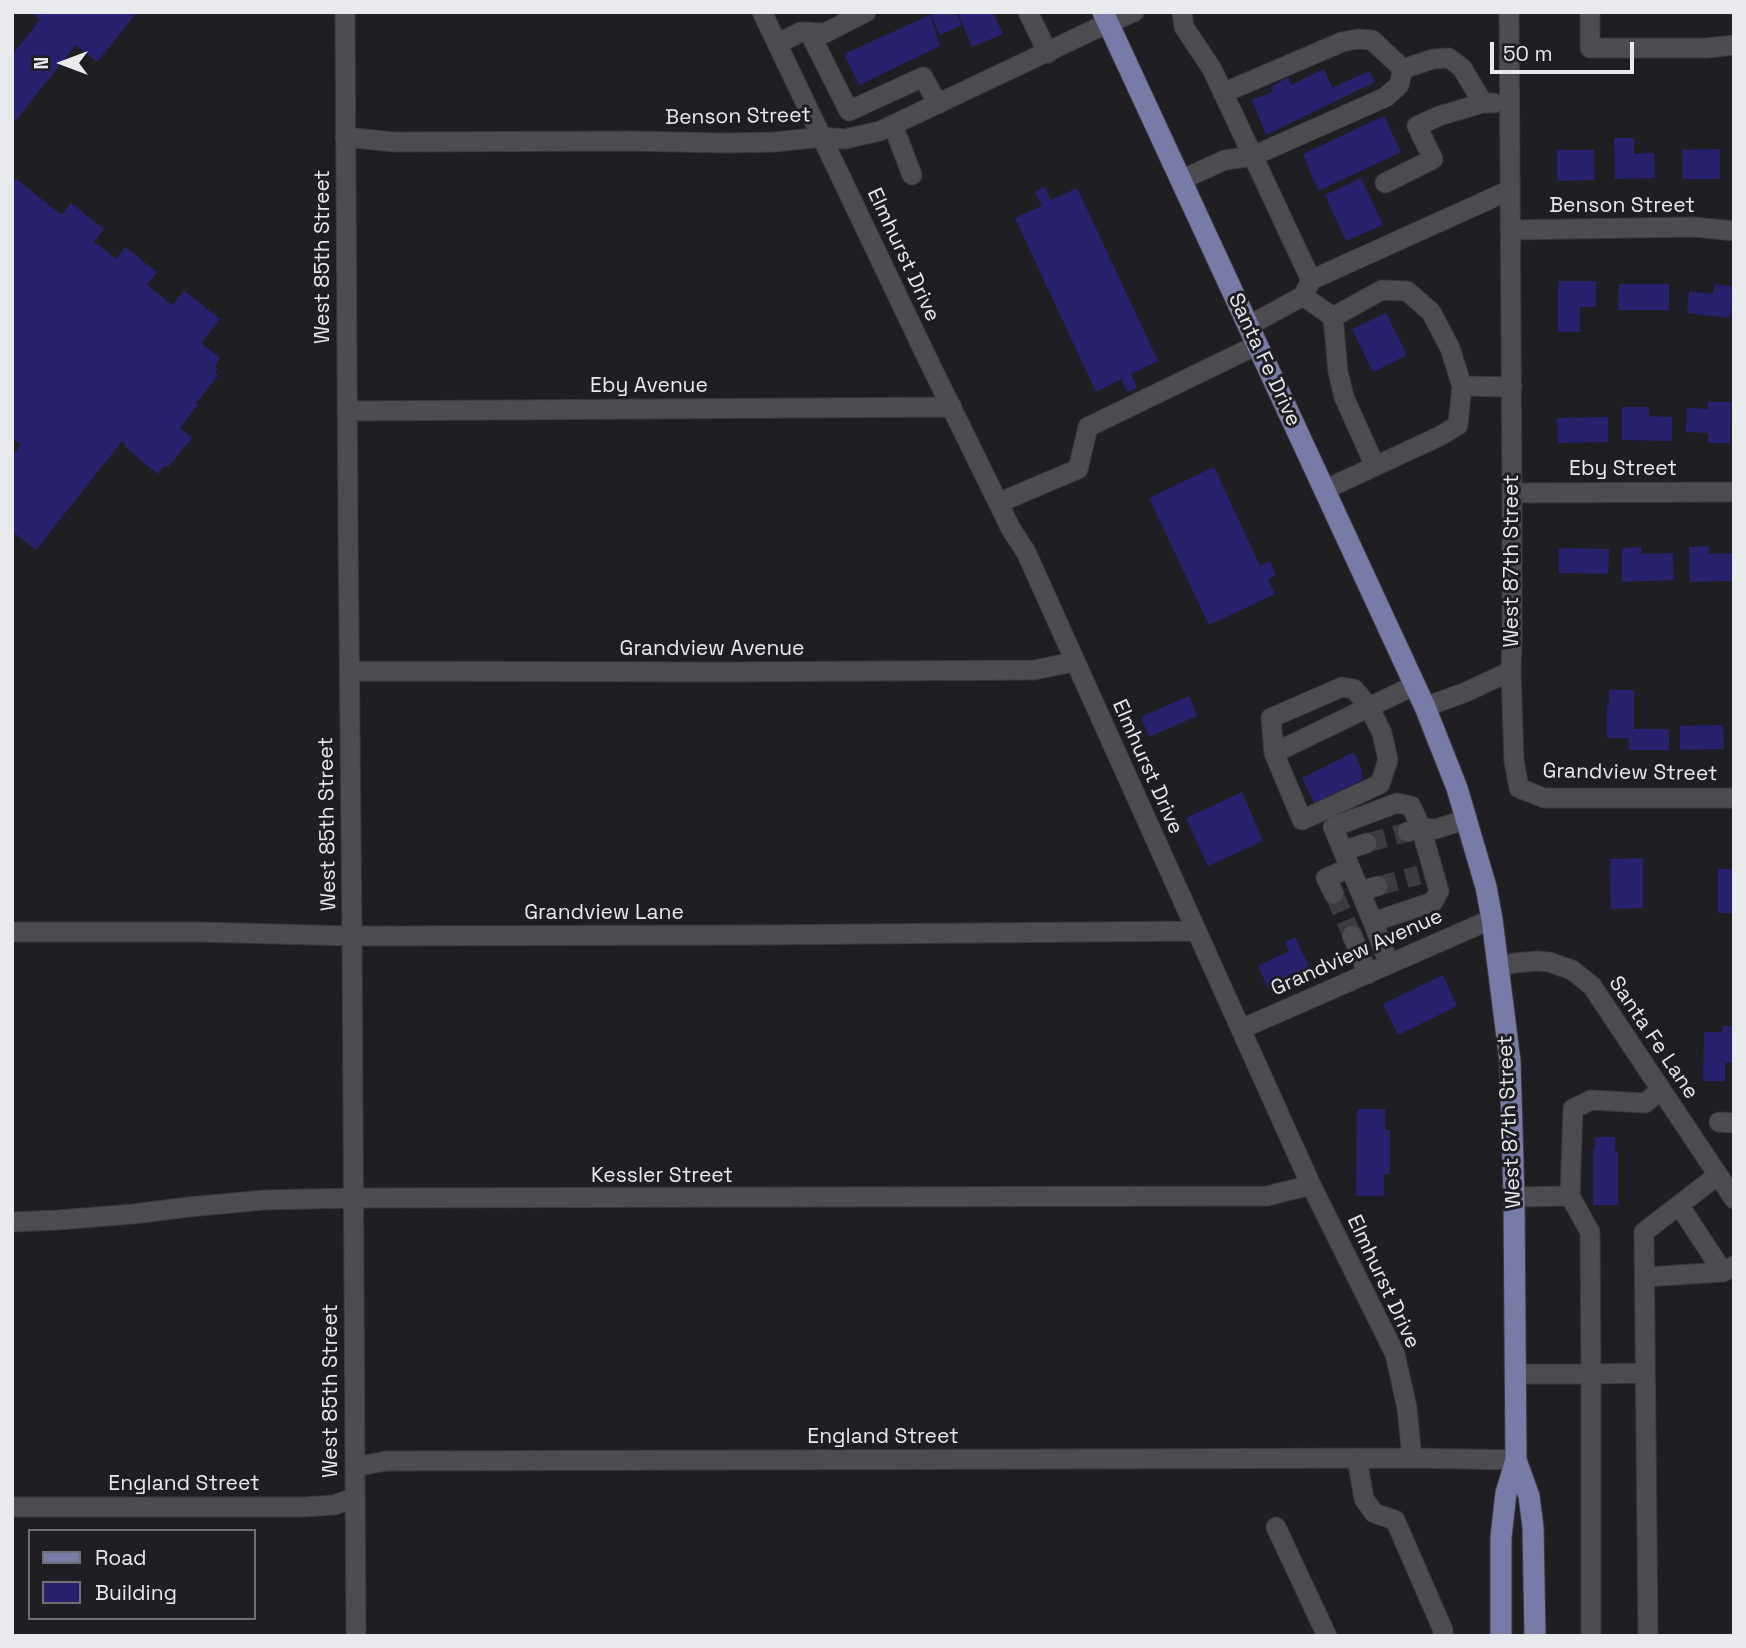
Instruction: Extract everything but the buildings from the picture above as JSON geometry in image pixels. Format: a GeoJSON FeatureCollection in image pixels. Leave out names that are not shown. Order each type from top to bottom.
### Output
{"type":"FeatureCollection","features":[{"type":"Feature","properties":{"kind":"main road","name":"Santa Fe Drive"},"geometry":{"type":"LineString","coordinates":[[1105,18],[1425,707]]}},
{"type":"Feature","properties":{"kind":"main road","name":"West 87th Street"},"geometry":{"type":"LineString","coordinates":[[1425,707],[1457,788],[1486,887],[1510,1061],[1516,1461],[1506,1493],[1502,1537],[1501,1636]]}},
{"type":"Feature","properties":{"kind":"main road","name":"West 87th Street"},"geometry":{"type":"LineString","coordinates":[[1516,1461],[1529,1496],[1533,1527],[1535,1636]]}},
{"type":"Feature","properties":{"kind":"street","name":"West 85th Street"},"geometry":{"type":"LineString","coordinates":[[345,12],[356,1636]]}},
{"type":"Feature","properties":{"kind":"street","name":"Elmhurst Drive"},"geometry":{"type":"LineString","coordinates":[[762,12],[1010,529],[1026,552],[1311,1185],[1395,1354],[1407,1408],[1412,1458]]}},
{"type":"Feature","properties":{"kind":"street"},"geometry":{"type":"LineString","coordinates":[[777,44],[801,32],[825,33],[866,12]]}},
{"type":"Feature","properties":{"kind":"street"},"geometry":{"type":"LineString","coordinates":[[1028,12],[1048,52]]}},
{"type":"Feature","properties":{"kind":"street","name":"Benson Street"},"geometry":{"type":"LineString","coordinates":[[345,137],[394,142],[726,143],[822,137],[845,139],[880,131],[1048,52],[1105,18],[1134,12]]}},
{"type":"Feature","properties":{"kind":"street"},"geometry":{"type":"LineString","coordinates":[[1182,12],[1184,27],[1212,69],[1253,156],[1307,288],[1333,317],[1338,372],[1344,397],[1375,466]]}},
{"type":"Feature","properties":{"kind":"street","name":"West 87th Street"},"geometry":{"type":"LineString","coordinates":[[1425,707],[1511,671],[1509,12]]}},
{"type":"Feature","properties":{"kind":"street"},"geometry":{"type":"LineString","coordinates":[[1590,12],[1590,48],[1707,48],[1734,45]]}},
{"type":"Feature","properties":{"kind":"street"},"geometry":{"type":"LineString","coordinates":[[808,32],[849,111],[923,77],[938,104]]}},
{"type":"Feature","properties":{"kind":"street"},"geometry":{"type":"LineString","coordinates":[[1223,93],[1342,41],[1358,38],[1372,40],[1403,69]]}},
{"type":"Feature","properties":{"kind":"street"},"geometry":{"type":"LineString","coordinates":[[1403,69],[1433,59],[1449,58],[1461,68],[1483,103]]}},
{"type":"Feature","properties":{"kind":"street"},"geometry":{"type":"LineString","coordinates":[[1181,180],[1225,160],[1253,156],[1386,97],[1399,85],[1403,69]]}},
{"type":"Feature","properties":{"kind":"street"},"geometry":{"type":"LineString","coordinates":[[1385,183],[1433,159],[1417,126],[1439,116],[1483,103],[1509,104]]}},
{"type":"Feature","properties":{"kind":"street"},"geometry":{"type":"LineString","coordinates":[[893,125],[912,175]]}},
{"type":"Feature","properties":{"kind":"street"},"geometry":{"type":"LineString","coordinates":[[998,503],[1078,469],[1088,426],[1253,336],[1307,288],[1510,190]]}},
{"type":"Feature","properties":{"kind":"street","name":"Benson Street"},"geometry":{"type":"LineString","coordinates":[[1510,230],[1694,228],[1734,231]]}},
{"type":"Feature","properties":{"kind":"street"},"geometry":{"type":"LineString","coordinates":[[1324,490],[1458,425],[1462,386],[1450,348],[1431,312],[1406,291],[1382,290],[1333,317]]}},
{"type":"Feature","properties":{"kind":"street"},"geometry":{"type":"LineString","coordinates":[[1462,386],[1512,387]]}},
{"type":"Feature","properties":{"kind":"street","name":"Eby Avenue"},"geometry":{"type":"LineString","coordinates":[[347,411],[952,407]]}},
{"type":"Feature","properties":{"kind":"street","name":"Eby Street"},"geometry":{"type":"LineString","coordinates":[[1512,493],[1734,492]]}},
{"type":"Feature","properties":{"kind":"street","name":"Grandview Avenue"},"geometry":{"type":"LineString","coordinates":[[349,671],[1034,670],[1074,662]]}},
{"type":"Feature","properties":{"kind":"street","name":"Grandview Street"},"geometry":{"type":"LineString","coordinates":[[1511,671],[1514,761],[1519,788],[1544,798],[1734,798]]}},
{"type":"Feature","properties":{"kind":"street"},"geometry":{"type":"LineString","coordinates":[[1274,753],[1415,685]]}},
{"type":"Feature","properties":{"kind":"street"},"geometry":{"type":"LineString","coordinates":[[1342,687],[1354,689],[1369,707],[1382,733],[1388,760],[1380,784],[1302,820],[1274,753],[1271,718],[1342,687]]}},
{"type":"Feature","properties":{"kind":"street"},"geometry":{"type":"LineString","coordinates":[[1373,922],[1433,902],[1439,891],[1427,873],[1414,830],[1411,806],[1397,803],[1333,827],[1346,859],[1369,888],[1373,922],[1389,964]]}},
{"type":"Feature","properties":{"kind":"street"},"geometry":{"type":"LineString","coordinates":[[1414,830],[1436,829],[1467,818]]}},
{"type":"Feature","properties":{"kind":"street"},"geometry":{"type":"LineString","coordinates":[[1334,894],[1326,878],[1367,843]]}},
{"type":"Feature","properties":{"kind":"street","name":"Grandview Avenue"},"geometry":{"type":"LineString","coordinates":[[1241,1029],[1492,919]]}},
{"type":"Feature","properties":{"kind":"street","name":"Grandview Lane"},"geometry":{"type":"LineString","coordinates":[[12,932],[352,936],[1196,930]]}},
{"type":"Feature","properties":{"kind":"street"},"geometry":{"type":"LineString","coordinates":[[1352,935],[1368,974]]}},
{"type":"Feature","properties":{"kind":"street","name":"Santa Fe Lane"},"geometry":{"type":"LineString","coordinates":[[1499,967],[1537,961],[1549,962],[1572,970],[1592,986],[1734,1199]]}},
{"type":"Feature","properties":{"kind":"street"},"geometry":{"type":"LineString","coordinates":[[1591,1636],[1590,1232],[1570,1196],[1573,1109],[1591,1100],[1645,1103],[1661,1090]]}},
{"type":"Feature","properties":{"kind":"street"},"geometry":{"type":"LineString","coordinates":[[1648,1636],[1644,1232],[1718,1175]]}},
{"type":"Feature","properties":{"kind":"street","name":"Kessler Street"},"geometry":{"type":"LineString","coordinates":[[12,1222],[134,1214],[264,1200],[1267,1196],[1311,1185]]}},
{"type":"Feature","properties":{"kind":"street"},"geometry":{"type":"LineString","coordinates":[[1514,1197],[1570,1196]]}},
{"type":"Feature","properties":{"kind":"street"},"geometry":{"type":"LineString","coordinates":[[1679,1205],[1728,1269]]}},
{"type":"Feature","properties":{"kind":"street"},"geometry":{"type":"LineString","coordinates":[[1645,1277],[1728,1269]]}},
{"type":"Feature","properties":{"kind":"street"},"geometry":{"type":"LineString","coordinates":[[1516,1374],[1645,1373]]}},
{"type":"Feature","properties":{"kind":"street"},"geometry":{"type":"LineString","coordinates":[[1357,1458],[1364,1499],[1374,1513],[1395,1520],[1443,1630],[1443,1636]]}},
{"type":"Feature","properties":{"kind":"street"},"geometry":{"type":"LineString","coordinates":[[1412,1458],[1516,1461]]}},
{"type":"Feature","properties":{"kind":"street","name":"England Street"},"geometry":{"type":"LineString","coordinates":[[355,1467],[386,1461],[1412,1458]]}},
{"type":"Feature","properties":{"kind":"street","name":"England Street"},"geometry":{"type":"LineString","coordinates":[[12,1507],[304,1507],[334,1505],[354,1498]]}},
{"type":"Feature","properties":{"kind":"street"},"geometry":{"type":"LineString","coordinates":[[1276,1527],[1327,1636]]}},
{"type":"Feature","properties":{"kind":"tunnel"},"geometry":{"type":"LineString","coordinates":[[1367,843],[1407,832]]}},
{"type":"Feature","properties":{"kind":"tunnel"},"geometry":{"type":"LineString","coordinates":[[1378,886],[1419,875]]}},
{"type":"Feature","properties":{"kind":"tunnel"},"geometry":{"type":"LineString","coordinates":[[1334,894],[1352,935]]}}]}
